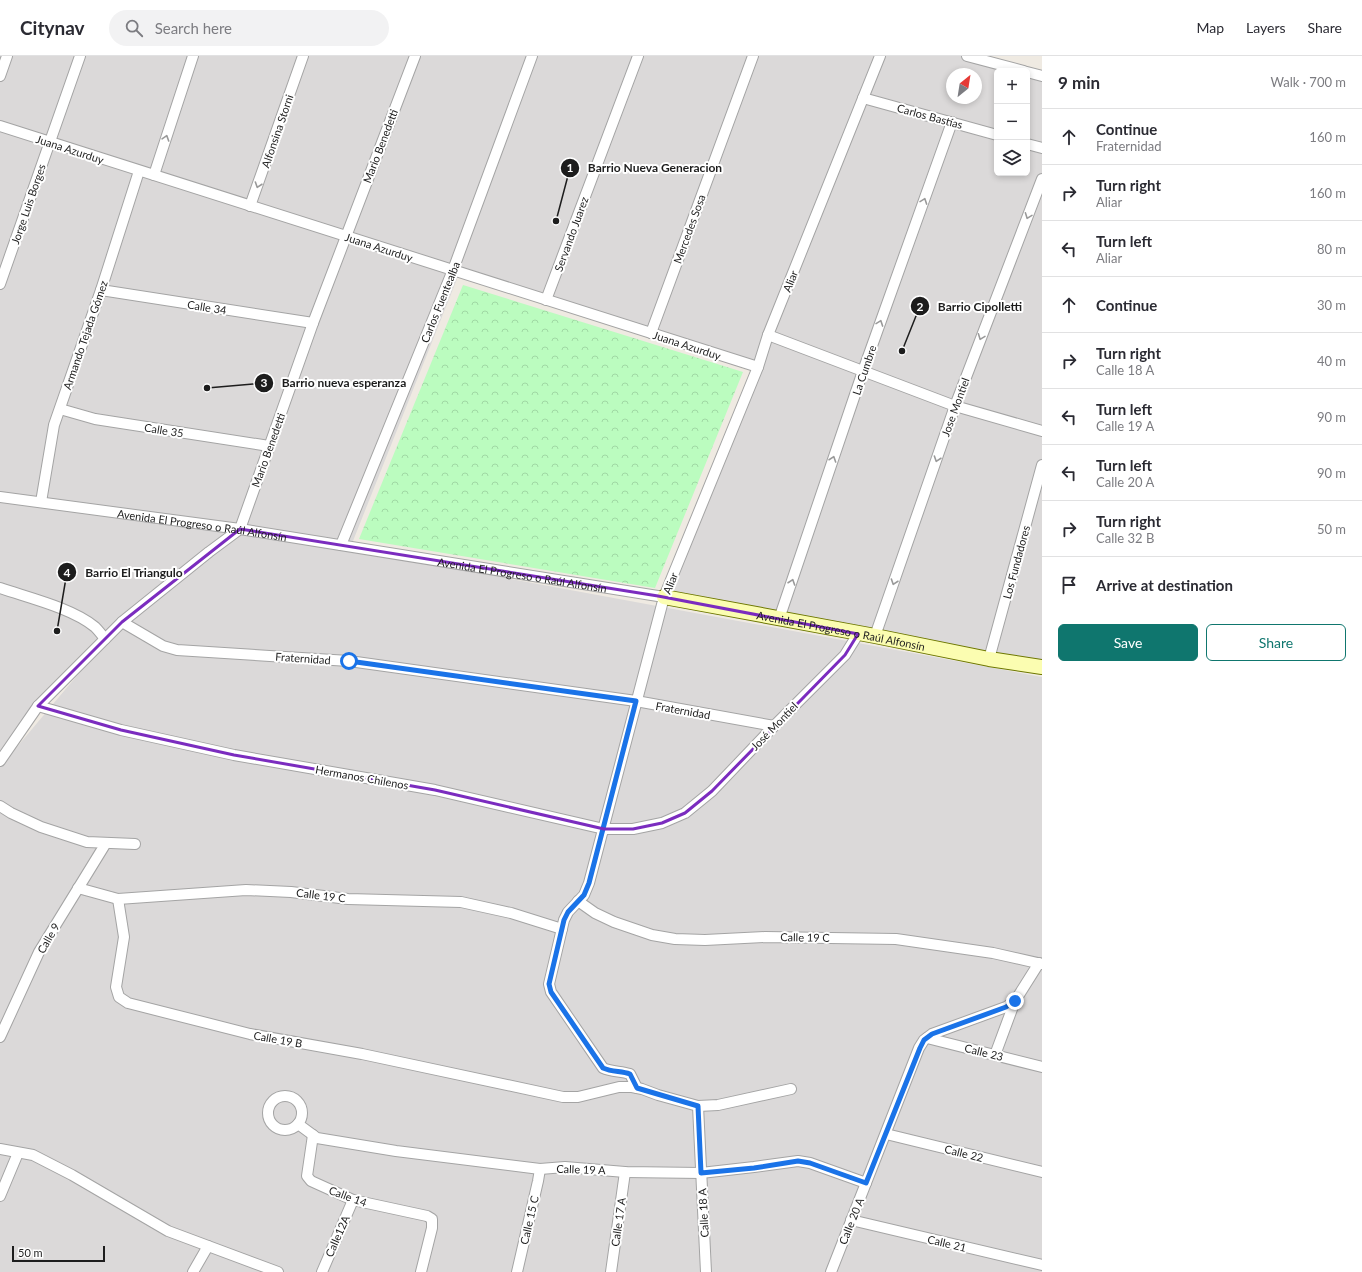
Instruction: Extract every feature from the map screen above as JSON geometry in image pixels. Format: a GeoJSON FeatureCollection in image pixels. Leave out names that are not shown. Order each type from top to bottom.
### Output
{"type":"FeatureCollection","features":[{"type":"Feature","properties":{"kind":"street"},"geometry":{"type":"LineString","coordinates":[[0,76],[7,56]]}},
{"type":"Feature","properties":{"kind":"street","name":"Jorge Luis Borges"},"geometry":{"type":"LineString","coordinates":[[0,284],[80,56]]}},
{"type":"Feature","properties":{"kind":"street"},"geometry":{"type":"LineString","coordinates":[[154,176],[193,56]]}},
{"type":"Feature","properties":{"kind":"street","name":"Alfonsina Storni"},"geometry":{"type":"LineString","coordinates":[[250,206],[303,56]]}},
{"type":"Feature","properties":{"kind":"street","name":"Mario Benedetti"},"geometry":{"type":"LineString","coordinates":[[240,529],[313,323],[415,56]]}},
{"type":"Feature","properties":{"kind":"street","name":"Carlos Fuentealba"},"geometry":{"type":"LineString","coordinates":[[341,545],[453,270],[532,56]]}},
{"type":"Feature","properties":{"kind":"street","name":"Servando Juarez"},"geometry":{"type":"LineString","coordinates":[[546,300],[638,56]]}},
{"type":"Feature","properties":{"kind":"street","name":"Mercedes Sosa"},"geometry":{"type":"LineString","coordinates":[[651,334],[753,56]]}},
{"type":"Feature","properties":{"kind":"street","name":"Aliar"},"geometry":{"type":"LineString","coordinates":[[637,1088],[630,1074],[621,1071],[610,1071],[603,1068],[551,992],[549,984],[564,920],[568,912],[584,895],[589,883],[664,597],[758,368],[768,336],[880,56]]}},
{"type":"Feature","properties":{"kind":"street"},"geometry":{"type":"LineString","coordinates":[[967,56],[1013,68]]}},
{"type":"Feature","properties":{"kind":"street"},"geometry":{"type":"LineString","coordinates":[[1030,73],[1042,76]]}},
{"type":"Feature","properties":{"kind":"street","name":"Carlos Bastías"},"geometry":{"type":"LineString","coordinates":[[863,98],[994,134]]}},
{"type":"Feature","properties":{"kind":"street","name":"La Cumbre"},"geometry":{"type":"LineString","coordinates":[[779,619],[863,371],[952,122]]}},
{"type":"Feature","properties":{"kind":"street","name":"Juana Azurduy"},"geometry":{"type":"LineString","coordinates":[[0,126],[758,368]]}},
{"type":"Feature","properties":{"kind":"street"},"geometry":{"type":"LineString","coordinates":[[1030,145],[1042,148]]}},
{"type":"Feature","properties":{"kind":"street","name":"Armando Tejada Gómez"},"geometry":{"type":"LineString","coordinates":[[41,502],[54,425],[101,290],[139,171]]}},
{"type":"Feature","properties":{"kind":"street","name":"Jose Montiel"},"geometry":{"type":"LineString","coordinates":[[875,636],[955,406],[1042,179]]}},
{"type":"Feature","properties":{"kind":"street","name":"Calle 34"},"geometry":{"type":"LineString","coordinates":[[101,290],[313,323]]}},
{"type":"Feature","properties":{"kind":"street"},"geometry":{"type":"LineString","coordinates":[[768,336],[955,406],[1042,432]]}},
{"type":"Feature","properties":{"kind":"street","name":"Calle 35"},"geometry":{"type":"LineString","coordinates":[[60,409],[95,419],[269,446]]}},
{"type":"Feature","properties":{"kind":"street","name":"Los Fundadores"},"geometry":{"type":"LineString","coordinates":[[989,659],[1042,465]]}},
{"type":"Feature","properties":{"kind":"street","name":"Avenida El Progreso o Raúl Alfonsín"},"geometry":{"type":"LineString","coordinates":[[0,497],[240,529],[664,597],[875,636],[989,659],[1042,667]]}},
{"type":"Feature","properties":{"kind":"street"},"geometry":{"type":"LineString","coordinates":[[0,761],[38,706],[122,622],[240,529]]}},
{"type":"Feature","properties":{"kind":"street"},"geometry":{"type":"LineString","coordinates":[[0,588],[73,614],[95,628],[106,639]]}},
{"type":"Feature","properties":{"kind":"street","name":"Fraternidad"},"geometry":{"type":"LineString","coordinates":[[122,622],[163,646],[178,650],[349,661],[636,701],[774,726]]}},
{"type":"Feature","properties":{"kind":"street","name":"José Montiel"},"geometry":{"type":"LineString","coordinates":[[685,813],[712,791],[845,655],[858,634]]}},
{"type":"Feature","properties":{"kind":"street","name":"Hermanos Chilenos"},"geometry":{"type":"LineString","coordinates":[[38,706],[121,730],[234,755],[435,790],[604,829],[633,829],[662,823],[685,813]]}},
{"type":"Feature","properties":{"kind":"street"},"geometry":{"type":"LineString","coordinates":[[0,806],[11,813],[41,827],[87,842],[135,844]]}},
{"type":"Feature","properties":{"kind":"street","name":"Calle 9"},"geometry":{"type":"LineString","coordinates":[[0,1037],[39,952],[106,843]]}},
{"type":"Feature","properties":{"kind":"street","name":"Calle 19 C"},"geometry":{"type":"LineString","coordinates":[[78,888],[118,899],[246,890],[291,892],[348,899],[461,902],[511,913],[562,929]]}},
{"type":"Feature","properties":{"kind":"street","name":"Calle 19 B"},"geometry":{"type":"LineString","coordinates":[[118,899],[124,937],[116,987],[119,997],[128,1003],[250,1034],[362,1054],[562,1097],[578,1097],[619,1087],[637,1088],[698,1106],[718,1105],[791,1089]]}},
{"type":"Feature","properties":{"kind":"street","name":"Calle 19 C"},"geometry":{"type":"LineString","coordinates":[[578,901],[614,922],[652,935],[705,940],[765,937],[896,939],[993,953],[1041,963]]}},
{"type":"Feature","properties":{"kind":"street"},"geometry":{"type":"LineString","coordinates":[[995,1055],[1015,1001],[1041,963]]}},
{"type":"Feature","properties":{"kind":"street"},"geometry":{"type":"LineString","coordinates":[[927,1038],[942,1030],[1006,1007],[1015,1001]]}},
{"type":"Feature","properties":{"kind":"street","name":"Calle 23"},"geometry":{"type":"LineString","coordinates":[[927,1038],[1042,1067]]}},
{"type":"Feature","properties":{"kind":"street","name":"Calle 20 A"},"geometry":{"type":"LineString","coordinates":[[831,1272],[920,1048],[927,1038]]}},
{"type":"Feature","properties":{"kind":"street","name":"Calle 18 A"},"geometry":{"type":"LineString","coordinates":[[698,1106],[706,1272]]}},
{"type":"Feature","properties":{"kind":"street","name":"Calle 19 A"},"geometry":{"type":"LineString","coordinates":[[298,1124],[317,1138],[396,1151],[540,1169],[565,1167],[625,1172],[701,1173],[754,1168],[798,1161],[810,1163],[866,1183]]}},
{"type":"Feature","properties":{"kind":"street","name":"Calle 22"},"geometry":{"type":"LineString","coordinates":[[886,1134],[1042,1172]]}},
{"type":"Feature","properties":{"kind":"street","name":"Calle 14"},"geometry":{"type":"LineString","coordinates":[[313,1135],[307,1176],[311,1181],[353,1200],[427,1216],[432,1219],[432,1228],[421,1272]]}},
{"type":"Feature","properties":{"kind":"street"},"geometry":{"type":"LineString","coordinates":[[0,1149],[33,1155],[72,1175],[168,1231],[278,1272]]}},
{"type":"Feature","properties":{"kind":"street"},"geometry":{"type":"LineString","coordinates":[[0,1196],[18,1153]]}},
{"type":"Feature","properties":{"kind":"street","name":"Calle 15 C"},"geometry":{"type":"LineString","coordinates":[[517,1272],[540,1169]]}},
{"type":"Feature","properties":{"kind":"street","name":"Calle 17 A"},"geometry":{"type":"LineString","coordinates":[[611,1272],[625,1172]]}},
{"type":"Feature","properties":{"kind":"street","name":"Calle12A"},"geometry":{"type":"LineString","coordinates":[[322,1272],[353,1200]]}},
{"type":"Feature","properties":{"kind":"street","name":"Calle 21"},"geometry":{"type":"LineString","coordinates":[[851,1220],[1042,1265]]}},
{"type":"Feature","properties":{"kind":"street"},"geometry":{"type":"LineString","coordinates":[[193,1272],[208,1246]]}},
{"type":"Feature","properties":{"kind":"highlighted area"},"geometry":{"type":"Polygon","coordinates":[[[240,529],[658,596],[858,634],[845,655],[712,791],[685,813],[662,823],[633,829],[604,829],[435,790],[234,755],[121,730],[38,706],[122,622],[240,529]]]}},
{"type":"Feature","properties":{"kind":"shaded area"},"geometry":{"type":"Polygon","coordinates":[[[0,56],[967,56],[1013,68],[994,68],[994,176],[1030,176],[1030,73],[1042,76],[1042,667],[664,597],[757,367],[453,271],[457,279],[351,546],[262,533],[1042,677],[1042,1272],[0,1272],[0,767],[118,627],[38,706],[0,761],[0,56]]]}},
{"type":"Feature","properties":{"kind":"green space"},"geometry":{"type":"Polygon","coordinates":[[[463,285],[743,372],[655,588],[359,539],[463,285]]]}},
{"type":"Feature","properties":{"kind":"place","name":"Barrio Nueva Generacion"},"geometry":{"type":"Point","coordinates":[556,221]}},
{"type":"Feature","properties":{"kind":"place","name":"Barrio Cipolletti"},"geometry":{"type":"Point","coordinates":[902,351]}},
{"type":"Feature","properties":{"kind":"place","name":"Barrio nueva esperanza"},"geometry":{"type":"Point","coordinates":[207,388]}},
{"type":"Feature","properties":{"kind":"place","name":"Barrio El Triangulo"},"geometry":{"type":"Point","coordinates":[57,631]}},
{"type":"Feature","properties":{"kind":"route"},"geometry":{"type":"LineString","coordinates":[[349,661],[636,701],[589,883],[584,895],[568,912],[564,920],[549,984],[551,992],[603,1068],[610,1071],[621,1071],[630,1074],[637,1088],[698,1106],[701,1173],[754,1168],[798,1161],[810,1163],[866,1183],[924,1040],[932,1034],[1006,1007],[1015,1001]]}}]}
